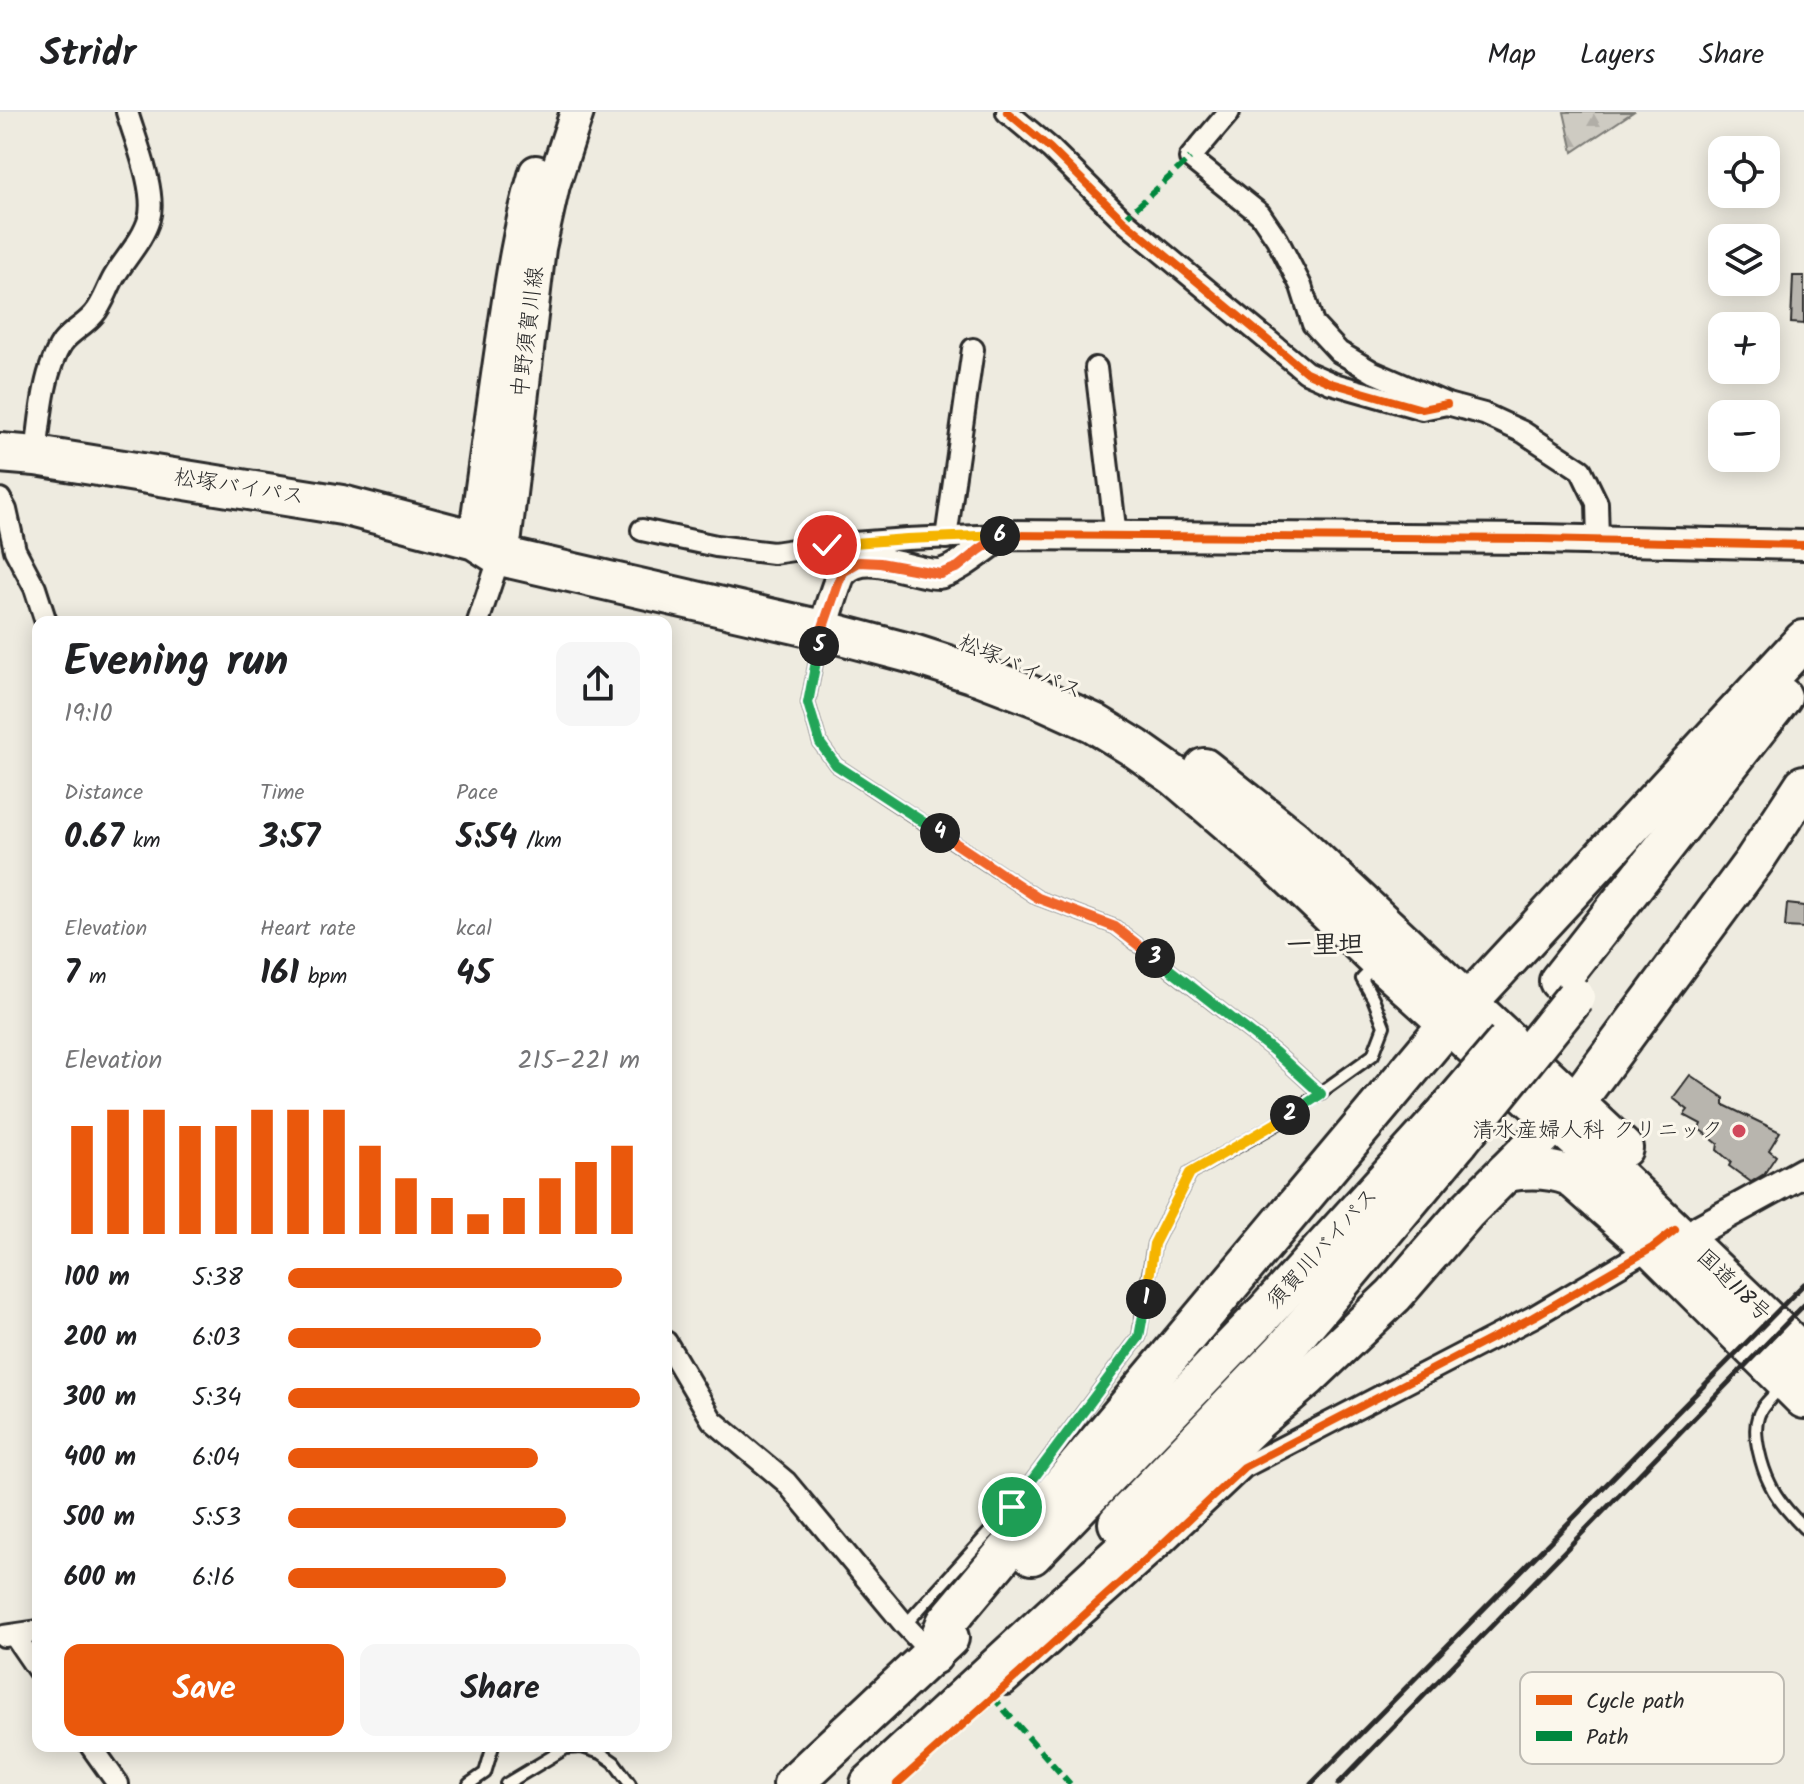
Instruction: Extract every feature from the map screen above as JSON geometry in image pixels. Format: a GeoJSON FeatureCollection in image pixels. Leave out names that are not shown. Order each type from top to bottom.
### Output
{"type":"FeatureCollection","features":[{"type":"Feature","properties":{"kind":"highway","name":"松塚バイパス"},"geometry":{"type":"LineString","coordinates":[[18,454],[342,505],[493,544],[826,619],[917,629],[991,652],[1107,706],[1190,757],[1293,839],[1458,1014]]}},
{"type":"Feature","properties":{"kind":"highway","name":"松塚バイパス"},"geometry":{"type":"LineString","coordinates":[[826,619],[913,654],[1041,699],[1094,723],[1176,777],[1274,861],[1379,961],[1458,1014]]}},
{"type":"Feature","properties":{"kind":"highway"},"geometry":{"type":"LineString","coordinates":[[933,1655],[946,1623],[1458,1014],[1804,640]]}},
{"type":"Feature","properties":{"kind":"highway","name":"須賀川バイパス"},"geometry":{"type":"LineString","coordinates":[[1567,989],[1804,669]]}},
{"type":"Feature","properties":{"kind":"highway","name":"須賀川バイパス"},"geometry":{"type":"LineString","coordinates":[[847,1784],[963,1679],[1115,1527],[1283,1351],[1449,1131],[1804,707]]}},
{"type":"Feature","properties":{"kind":"highway"},"geometry":{"type":"LineString","coordinates":[[888,1780],[1146,1544],[1259,1419],[1394,1295],[1466,1212],[1566,1112],[1754,861],[1804,785]]}},
{"type":"Feature","properties":{"kind":"highway","name":"国道118号"},"geometry":{"type":"LineString","coordinates":[[1458,1014],[1566,1112],[1647,1171],[1676,1236],[1798,1378]]}},
{"type":"Feature","properties":{"kind":"highway","name":"須賀川バイパス"},"geometry":{"type":"LineString","coordinates":[[793,1784],[933,1655],[1079,1508],[1228,1351],[1449,1131]]}},
{"type":"Feature","properties":{"kind":"highway"},"geometry":{"type":"LineString","coordinates":[[1506,1172],[1557,1171],[1676,1236]]}},
{"type":"Feature","properties":{"kind":"highway","name":"国道118号"},"geometry":{"type":"LineString","coordinates":[[1676,1236],[1804,1327]]}},
{"type":"Feature","properties":{"kind":"main road","name":"中野須賀川線"},"geometry":{"type":"LineString","coordinates":[[493,544],[488,441],[523,217],[556,112]]}},
{"type":"Feature","properties":{"kind":"main road","name":"中野須賀川線"},"geometry":{"type":"LineString","coordinates":[[493,544],[539,248],[553,185],[577,112]]}},
{"type":"Feature","properties":{"kind":"street"},"geometry":{"type":"LineString","coordinates":[[18,454],[44,395],[62,343],[96,312],[149,219],[146,173],[127,112]]}},
{"type":"Feature","properties":{"kind":"street"},"geometry":{"type":"LineString","coordinates":[[1007,112],[1050,148],[1123,220],[1306,372],[1342,387],[1422,409],[1447,404]]}},
{"type":"Feature","properties":{"kind":"street"},"geometry":{"type":"LineString","coordinates":[[1229,112],[1190,158],[1260,214],[1277,239],[1301,286],[1313,324],[1339,352],[1373,372],[1523,432],[1581,470],[1597,503],[1598,540]]}},
{"type":"Feature","properties":{"kind":"street"},"geometry":{"type":"LineString","coordinates":[[946,538],[973,349]]}},
{"type":"Feature","properties":{"kind":"street"},"geometry":{"type":"LineString","coordinates":[[1096,368],[1116,536]]}},
{"type":"Feature","properties":{"kind":"street"},"geometry":{"type":"LineString","coordinates":[[0,499],[6,510],[15,550],[35,588],[44,616]]}},
{"type":"Feature","properties":{"kind":"street"},"geometry":{"type":"LineString","coordinates":[[642,530],[716,546],[773,553],[827,545],[1002,535],[1598,540],[1804,545]]}},
{"type":"Feature","properties":{"kind":"street"},"geometry":{"type":"LineString","coordinates":[[826,619],[842,572],[859,562],[940,574],[958,567],[1002,535]]}},
{"type":"Feature","properties":{"kind":"street"},"geometry":{"type":"LineString","coordinates":[[479,616],[493,544]]}},
{"type":"Feature","properties":{"kind":"street"},"geometry":{"type":"LineString","coordinates":[[1146,1544],[1244,1467],[1533,1317],[1676,1236],[1804,1172]]}},
{"type":"Feature","properties":{"kind":"street"},"geometry":{"type":"LineString","coordinates":[[672,1352],[712,1420],[786,1482],[933,1655]]}},
{"type":"Feature","properties":{"kind":"street"},"geometry":{"type":"LineString","coordinates":[[7,1636],[32,1632]]}},
{"type":"Feature","properties":{"kind":"street"},"geometry":{"type":"LineString","coordinates":[[7,1636],[32,1663]]}},
{"type":"Feature","properties":{"kind":"street"},"geometry":{"type":"LineString","coordinates":[[95,1752],[118,1784]]}},
{"type":"Feature","properties":{"kind":"lane"},"geometry":{"type":"LineString","coordinates":[[826,619],[808,703],[820,743],[836,765],[1038,898],[1115,927],[1275,1052],[1321,1094]]}},
{"type":"Feature","properties":{"kind":"lane"},"geometry":{"type":"LineString","coordinates":[[905,1625],[1012,1507],[1139,1337],[1154,1244],[1190,1173],[1278,1123],[1373,1055],[1384,1026],[1362,979],[1379,961]]}},
{"type":"Feature","properties":{"kind":"lane"},"geometry":{"type":"LineString","coordinates":[[1798,1378],[1763,1407],[1758,1417],[1756,1435],[1769,1484],[1804,1528]]}},
{"type":"Feature","properties":{"kind":"lane"},"geometry":{"type":"LineString","coordinates":[[469,1784],[485,1773],[491,1752]]}},
{"type":"Feature","properties":{"kind":"lane"},"geometry":{"type":"LineString","coordinates":[[506,1784],[559,1752]]}},
{"type":"Feature","properties":{"kind":"lane"},"geometry":{"type":"LineString","coordinates":[[598,1752],[614,1762],[628,1780],[613,1784]]}},
{"type":"Feature","properties":{"kind":"green space"},"geometry":{"type":"Polygon","coordinates":[[[1564,112],[1633,112],[1573,152],[1564,112]]]}},
{"type":"Feature","properties":{"kind":"building"},"geometry":{"type":"Polygon","coordinates":[[[1793,276],[1804,276],[1804,324],[1791,323],[1793,276]]]}},
{"type":"Feature","properties":{"kind":"building"},"geometry":{"type":"Polygon","coordinates":[[[1787,904],[1804,906],[1804,928],[1785,927],[1787,904]]]}},
{"type":"Feature","properties":{"kind":"building","name":"清水産婦人科 クリニック"},"geometry":{"type":"Polygon","coordinates":[[[1690,1075],[1724,1098],[1724,1105],[1780,1132],[1769,1150],[1776,1156],[1764,1174],[1751,1182],[1729,1166],[1731,1162],[1717,1150],[1718,1144],[1699,1129],[1701,1124],[1684,1115],[1688,1110],[1673,1098],[1690,1075]]]}},
{"type":"Feature","properties":{"kind":"railway"},"geometry":{"type":"LineString","coordinates":[[1311,1784],[1804,1284]]}},
{"type":"Feature","properties":{"kind":"railway"},"geometry":{"type":"LineString","coordinates":[[1338,1784],[1804,1305]]}},
{"type":"Feature","properties":{"kind":"marked path"},"geometry":{"type":"LineString","coordinates":[[1123,220],[1190,158]]}},
{"type":"Feature","properties":{"kind":"marked path"},"geometry":{"type":"LineString","coordinates":[[992,1696],[1070,1784]]}},
{"type":"Feature","properties":{"kind":"cycle path"},"geometry":{"type":"LineString","coordinates":[[1007,112],[1050,148],[1123,220],[1306,372],[1331,383],[1422,409],[1447,404]]}},
{"type":"Feature","properties":{"kind":"cycle path"},"geometry":{"type":"LineString","coordinates":[[822,630],[841,576],[852,565],[875,562],[938,574],[961,564],[1002,535],[1540,539],[1804,545]]}},
{"type":"Feature","properties":{"kind":"cycle path"},"geometry":{"type":"LineString","coordinates":[[897,1784],[1244,1467],[1533,1317],[1652,1248],[1675,1230]]}},
{"type":"Feature","properties":{"kind":"place","name":"清水産婦人科 クリニック"},"geometry":{"type":"Point","coordinates":[1739,1131]}},
{"type":"Feature","properties":{"kind":"district","name":"一里坦"},"geometry":{"type":"Point","coordinates":[1325,946]}},
{"type":"Feature","properties":{"kind":"route"},"geometry":{"type":"LineString","coordinates":[[827,545],[1002,535],[958,567],[940,574],[859,562],[842,572],[822,630],[808,703],[820,743],[836,765],[1038,898],[1115,927],[1275,1052],[1321,1094],[1278,1123],[1190,1173],[1154,1244],[1139,1337],[1012,1507]]}}]}
